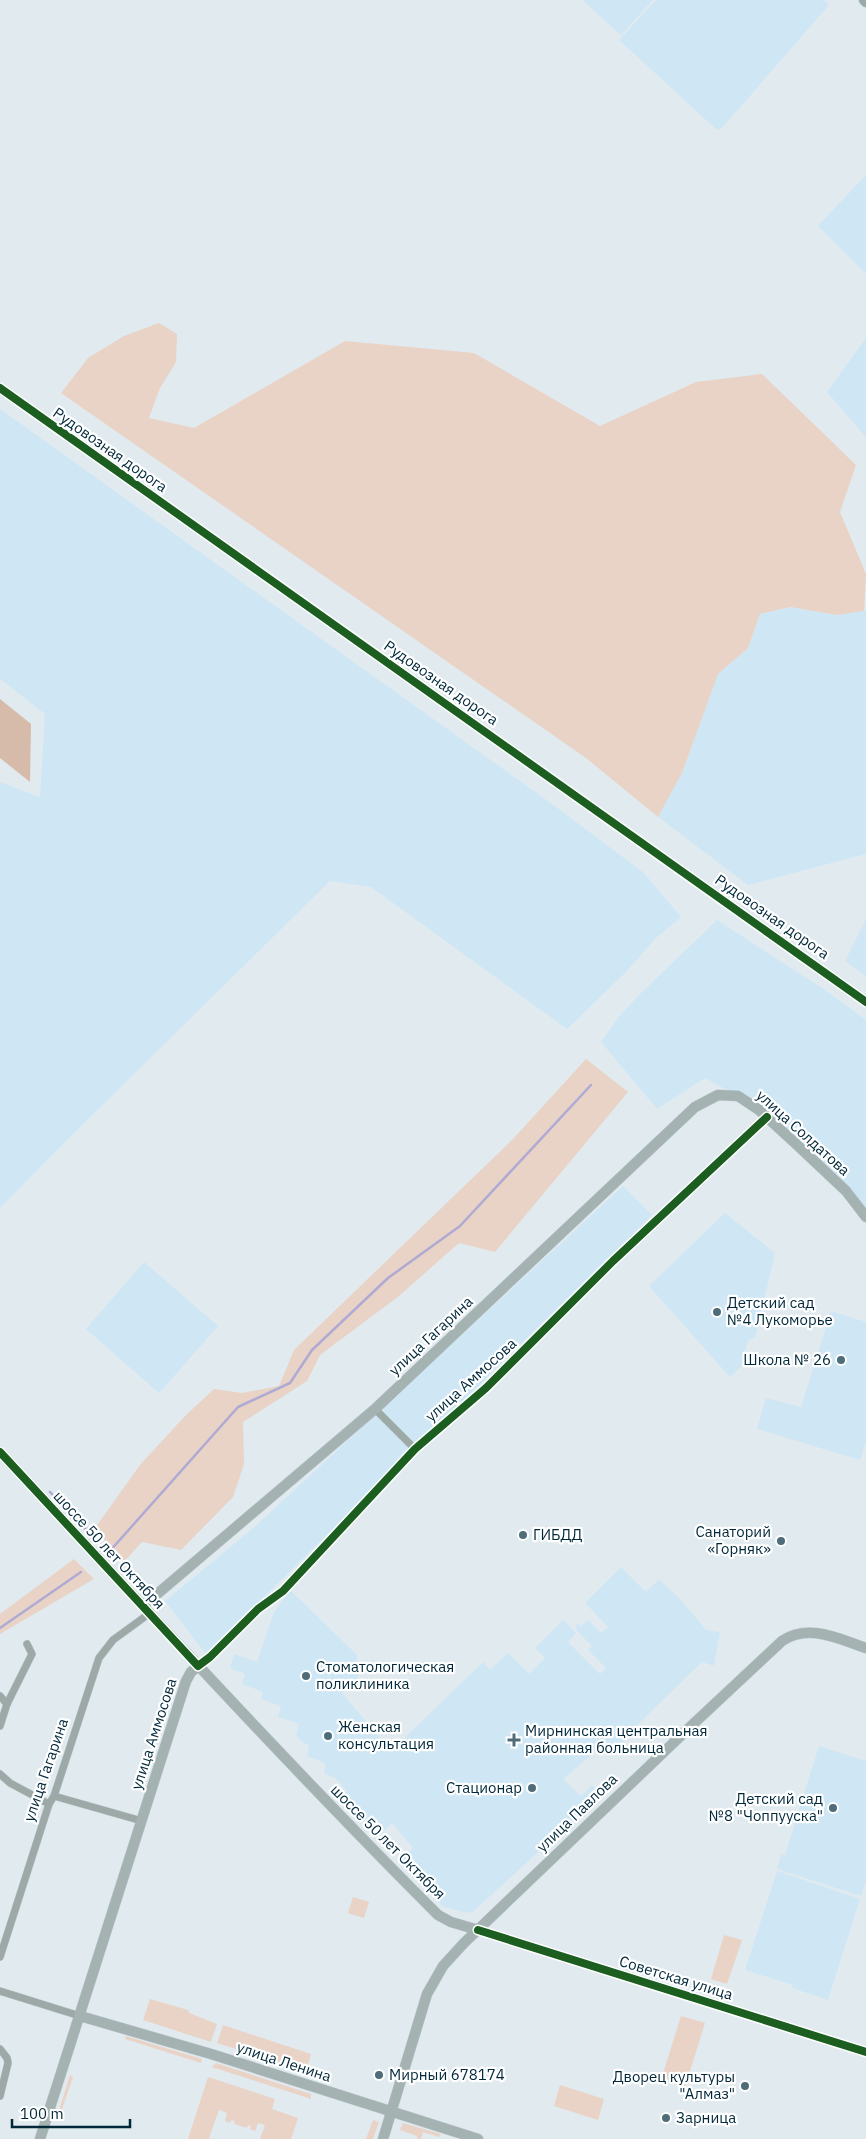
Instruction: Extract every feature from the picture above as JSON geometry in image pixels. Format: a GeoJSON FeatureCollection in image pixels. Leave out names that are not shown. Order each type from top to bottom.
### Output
{"type":"FeatureCollection","features":[{"type":"Feature","properties":{"kind":"main road","name":"улица Гагарина"},"geometry":{"type":"LineString","coordinates":[[146,1610],[375,1409],[695,1107],[718,1095],[738,1096]]}},
{"type":"Feature","properties":{"kind":"main road","name":"улица Солдатова"},"geometry":{"type":"LineString","coordinates":[[738,1096],[767,1117],[846,1191],[866,1217]]}},
{"type":"Feature","properties":{"kind":"main road","name":"шоссе 50 лет Октября"},"geometry":{"type":"LineString","coordinates":[[0,1452],[328,1804],[438,1915],[451,1922],[478,1930]]}},
{"type":"Feature","properties":{"kind":"main road","name":"улица Павлова"},"geometry":{"type":"LineString","coordinates":[[383,2139],[427,1994],[443,1966],[478,1930],[773,1649],[789,1636],[816,1632],[866,1648]]}},
{"type":"Feature","properties":{"kind":"main road","name":"улица Аммосова"},"geometry":{"type":"LineString","coordinates":[[40,2139],[186,1681],[191,1672],[198,1666]]}},
{"type":"Feature","properties":{"kind":"main road","name":"улица Ленина"},"geometry":{"type":"LineString","coordinates":[[80,2016],[208,2053],[478,2139]]}},
{"type":"Feature","properties":{"kind":"street","name":"Рудовозная дорога"},"geometry":{"type":"LineString","coordinates":[[0,388],[866,1002]]}},
{"type":"Feature","properties":{"kind":"street","name":"улица Аммосова"},"geometry":{"type":"LineString","coordinates":[[198,1666],[210,1657],[258,1609],[282,1591],[415,1449],[486,1388],[618,1256],[767,1117]]}},
{"type":"Feature","properties":{"kind":"street"},"geometry":{"type":"LineString","coordinates":[[375,1409],[415,1449]]}},
{"type":"Feature","properties":{"kind":"street","name":"улица Гагарина"},"geometry":{"type":"LineString","coordinates":[[0,1957],[49,1804],[54,1796],[100,1658],[113,1640],[146,1610]]}},
{"type":"Feature","properties":{"kind":"street"},"geometry":{"type":"LineString","coordinates":[[0,1726],[7,1704],[24,1674],[32,1654],[27,1644]]}},
{"type":"Feature","properties":{"kind":"street"},"geometry":{"type":"LineString","coordinates":[[0,1696],[7,1704]]}},
{"type":"Feature","properties":{"kind":"street"},"geometry":{"type":"LineString","coordinates":[[0,1774],[10,1783],[49,1804]]}},
{"type":"Feature","properties":{"kind":"street"},"geometry":{"type":"LineString","coordinates":[[54,1796],[142,1821]]}},
{"type":"Feature","properties":{"kind":"street","name":"Советская улица"},"geometry":{"type":"LineString","coordinates":[[478,1930],[866,2052]]}},
{"type":"Feature","properties":{"kind":"street"},"geometry":{"type":"LineString","coordinates":[[0,1991],[80,2016]]}},
{"type":"Feature","properties":{"kind":"street"},"geometry":{"type":"LineString","coordinates":[[0,2049],[7,2058],[8,2063],[0,2096]]}},
{"type":"Feature","properties":{"kind":"shaded area"},"geometry":{"type":"Polygon","coordinates":[[[582,0],[653,0],[621,35],[582,0]]]}},
{"type":"Feature","properties":{"kind":"shaded area"},"geometry":{"type":"Polygon","coordinates":[[[656,0],[824,0],[829,5],[722,128],[717,130],[619,40],[656,0]]]}},
{"type":"Feature","properties":{"kind":"shaded area"},"geometry":{"type":"Polygon","coordinates":[[[866,175],[866,274],[818,226],[866,175]]]}},
{"type":"Feature","properties":{"kind":"shaded area"},"geometry":{"type":"Polygon","coordinates":[[[159,323],[177,334],[176,362],[160,388],[149,418],[194,428],[345,341],[474,353],[600,426],[696,382],[762,374],[856,465],[840,512],[866,574],[864,611],[837,615],[790,607],[760,614],[748,648],[718,674],[682,773],[658,817],[586,758],[61,393],[88,358],[124,336],[159,323]]]}},
{"type":"Feature","properties":{"kind":"shaded area"},"geometry":{"type":"Polygon","coordinates":[[[866,338],[866,437],[827,392],[866,338]]]}},
{"type":"Feature","properties":{"kind":"shaded area"},"geometry":{"type":"Polygon","coordinates":[[[0,409],[552,804],[644,873],[681,917],[656,938],[625,973],[567,1029],[371,887],[330,881],[0,1208],[0,782],[40,797],[45,714],[0,679],[0,409]]]}},
{"type":"Feature","properties":{"kind":"shaded area"},"geometry":{"type":"Polygon","coordinates":[[[790,607],[837,615],[866,610],[866,854],[748,885],[658,817],[682,773],[718,673],[748,648],[760,614],[790,607]]]}},
{"type":"Feature","properties":{"kind":"shaded area"},"geometry":{"type":"Polygon","coordinates":[[[0,699],[31,724],[30,782],[0,758],[0,699]]]}},
{"type":"Feature","properties":{"kind":"shaded area"},"geometry":{"type":"Polygon","coordinates":[[[866,919],[866,976],[845,961],[866,919]]]}},
{"type":"Feature","properties":{"kind":"shaded area"},"geometry":{"type":"Polygon","coordinates":[[[717,920],[825,990],[866,1020],[866,1211],[803,1142],[746,1096],[723,1088],[705,1078],[657,1109],[601,1042],[618,1018],[638,996],[717,920]]]}},
{"type":"Feature","properties":{"kind":"shaded area"},"geometry":{"type":"Polygon","coordinates":[[[586,1059],[628,1092],[495,1252],[459,1243],[399,1296],[320,1355],[307,1381],[243,1422],[244,1464],[233,1497],[181,1550],[142,1542],[123,1563],[95,1528],[140,1465],[185,1416],[214,1389],[242,1393],[279,1386],[294,1350],[513,1139],[586,1059]]]}},
{"type":"Feature","properties":{"kind":"shaded area"},"geometry":{"type":"Polygon","coordinates":[[[623,1186],[652,1215],[206,1654],[165,1601],[250,1531],[623,1186]]]}},
{"type":"Feature","properties":{"kind":"shaded area","name":"Детский сад №4 Лукоморье"},"geometry":{"type":"Polygon","coordinates":[[[725,1213],[775,1253],[755,1338],[748,1340],[741,1367],[730,1377],[649,1286],[725,1213]]]}},
{"type":"Feature","properties":{"kind":"shaded area"},"geometry":{"type":"Polygon","coordinates":[[[144,1262],[218,1326],[159,1393],[86,1329],[144,1262]]]}},
{"type":"Feature","properties":{"kind":"shaded area","name":"Школа № 26"},"geometry":{"type":"Polygon","coordinates":[[[831,1311],[866,1322],[866,1442],[860,1460],[757,1429],[766,1398],[801,1407],[831,1311]]]}},
{"type":"Feature","properties":{"kind":"shaded area"},"geometry":{"type":"Polygon","coordinates":[[[74,1559],[94,1579],[0,1634],[0,1614],[74,1559]]]}},
{"type":"Feature","properties":{"kind":"shaded area","name":"Мирнинская центральная районная больница"},"geometry":{"type":"Polygon","coordinates":[[[621,1567],[646,1592],[659,1579],[681,1600],[706,1630],[720,1632],[714,1666],[702,1662],[627,1735],[621,1752],[595,1752],[563,1779],[581,1796],[592,1785],[601,1794],[474,1911],[466,1913],[442,1906],[399,1863],[413,1848],[392,1823],[377,1837],[341,1797],[347,1791],[335,1778],[324,1773],[325,1763],[307,1756],[309,1744],[305,1744],[296,1736],[299,1724],[278,1717],[281,1706],[261,1699],[263,1692],[242,1684],[245,1674],[230,1668],[234,1654],[257,1662],[274,1612],[290,1590],[357,1655],[358,1681],[342,1693],[391,1751],[483,1662],[490,1670],[508,1653],[529,1674],[545,1658],[535,1648],[563,1620],[576,1633],[568,1642],[600,1674],[606,1668],[588,1650],[592,1646],[576,1630],[575,1626],[578,1623],[581,1626],[588,1620],[601,1633],[608,1627],[585,1603],[621,1567]]]}},
{"type":"Feature","properties":{"kind":"shaded area","name":"Детский сад №8 \"Чоппууска\""},"geometry":{"type":"Polygon","coordinates":[[[819,1746],[866,1761],[866,1881],[861,1896],[777,1869],[781,1854],[785,1855],[819,1746]]]}},
{"type":"Feature","properties":{"kind":"shaded area"},"geometry":{"type":"Polygon","coordinates":[[[777,1871],[860,1899],[828,2000],[792,1988],[793,1985],[745,1970],[777,1871]]]}},
{"type":"Feature","properties":{"kind":"shaded area"},"geometry":{"type":"Polygon","coordinates":[[[353,1897],[369,1902],[364,1918],[348,1913],[353,1897]]]}},
{"type":"Feature","properties":{"kind":"shaded area"},"geometry":{"type":"Polygon","coordinates":[[[724,1935],[742,1940],[727,1984],[711,1979],[724,1935]]]}},
{"type":"Feature","properties":{"kind":"shaded area"},"geometry":{"type":"Polygon","coordinates":[[[150,1999],[188,2010],[189,2013],[217,2024],[211,2042],[143,2020],[150,1999]]]}},
{"type":"Feature","properties":{"kind":"shaded area"},"geometry":{"type":"Polygon","coordinates":[[[681,2016],[705,2023],[685,2087],[661,2080],[681,2016]]]}},
{"type":"Feature","properties":{"kind":"shaded area"},"geometry":{"type":"Polygon","coordinates":[[[223,2025],[311,2054],[306,2071],[217,2043],[223,2025]]]}},
{"type":"Feature","properties":{"kind":"shaded area"},"geometry":{"type":"Polygon","coordinates":[[[126,2036],[202,2059],[201,2063],[125,2039],[126,2036]]]}},
{"type":"Feature","properties":{"kind":"shaded area"},"geometry":{"type":"Polygon","coordinates":[[[216,2063],[311,2094],[311,2099],[212,2067],[216,2063]]]}},
{"type":"Feature","properties":{"kind":"shaded area"},"geometry":{"type":"Polygon","coordinates":[[[70,2075],[73,2077],[58,2121],[56,2120],[70,2075]]]}},
{"type":"Feature","properties":{"kind":"shaded area"},"geometry":{"type":"Polygon","coordinates":[[[208,2077],[275,2099],[272,2109],[298,2118],[291,2139],[260,2139],[265,2125],[258,2123],[255,2131],[250,2129],[251,2126],[248,2125],[247,2128],[234,2124],[235,2121],[231,2120],[230,2123],[225,2121],[227,2113],[219,2110],[209,2138],[211,2139],[188,2139],[208,2077]]]}},
{"type":"Feature","properties":{"kind":"shaded area"},"geometry":{"type":"Polygon","coordinates":[[[560,2085],[604,2099],[598,2120],[554,2106],[560,2085]]]}},
{"type":"Feature","properties":{"kind":"shaded area"},"geometry":{"type":"Polygon","coordinates":[[[373,2120],[379,2122],[373,2139],[366,2139],[373,2120]]]}},
{"type":"Feature","properties":{"kind":"shaded area"},"geometry":{"type":"Polygon","coordinates":[[[403,2123],[441,2134],[439,2137],[423,2132],[421,2139],[417,2139],[417,2136],[400,2130],[403,2123]]]}},
{"type":"Feature","properties":{"kind":"waterway"},"geometry":{"type":"LineString","coordinates":[[109,1552],[238,1407],[290,1383],[312,1350],[388,1278],[460,1226],[591,1085]]}},
{"type":"Feature","properties":{"kind":"waterway"},"geometry":{"type":"LineString","coordinates":[[50,1492],[85,1529],[95,1528]]}},
{"type":"Feature","properties":{"kind":"waterway"},"geometry":{"type":"LineString","coordinates":[[0,1628],[81,1572]]}},
{"type":"Feature","properties":{"kind":"cycle path"},"geometry":{"type":"LineString","coordinates":[[0,388],[866,1002]]}},
{"type":"Feature","properties":{"kind":"cycle path"},"geometry":{"type":"LineString","coordinates":[[0,1452],[198,1666],[210,1657],[258,1609],[283,1591],[415,1449],[486,1388],[613,1261],[767,1117]]}},
{"type":"Feature","properties":{"kind":"cycle path"},"geometry":{"type":"LineString","coordinates":[[478,1930],[866,2052]]}},
{"type":"Feature","properties":{"kind":"place","name":"Детский сад №4 Лукоморье"},"geometry":{"type":"Point","coordinates":[717,1312]}},
{"type":"Feature","properties":{"kind":"place","name":"Школа № 26"},"geometry":{"type":"Point","coordinates":[841,1360]}},
{"type":"Feature","properties":{"kind":"place","name":"ГИБДД"},"geometry":{"type":"Point","coordinates":[523,1535]}},
{"type":"Feature","properties":{"kind":"place","name":"Санаторий «Горняк»"},"geometry":{"type":"Point","coordinates":[781,1541]}},
{"type":"Feature","properties":{"kind":"place","name":"Стоматологическая поликлиника"},"geometry":{"type":"Point","coordinates":[306,1676]}},
{"type":"Feature","properties":{"kind":"place","name":"Женская консультация"},"geometry":{"type":"Point","coordinates":[328,1736]}},
{"type":"Feature","properties":{"kind":"place","name":"Мирнинская центральная районная больница"},"geometry":{"type":"Point","coordinates":[514,1740]}},
{"type":"Feature","properties":{"kind":"place","name":"Стационар"},"geometry":{"type":"Point","coordinates":[532,1788]}},
{"type":"Feature","properties":{"kind":"place","name":"Детский сад №8 \"Чоппууска\""},"geometry":{"type":"Point","coordinates":[833,1808]}},
{"type":"Feature","properties":{"kind":"place","name":"Мирный 678174"},"geometry":{"type":"Point","coordinates":[379,2075]}},
{"type":"Feature","properties":{"kind":"place","name":"Дворец культуры \"Алмаз\""},"geometry":{"type":"Point","coordinates":[745,2086]}},
{"type":"Feature","properties":{"kind":"place","name":"Зарница"},"geometry":{"type":"Point","coordinates":[666,2118]}}]}
